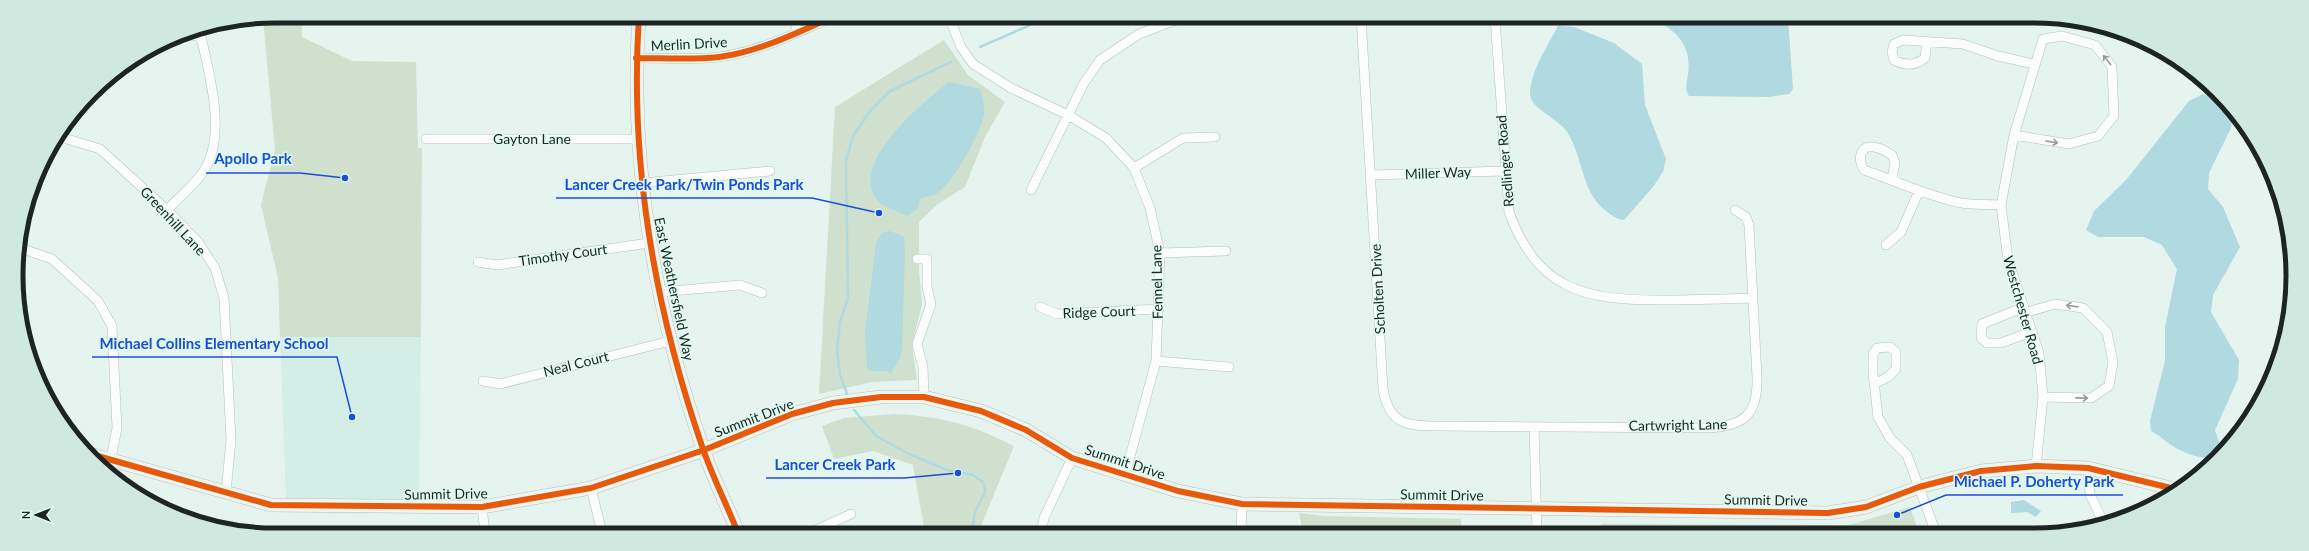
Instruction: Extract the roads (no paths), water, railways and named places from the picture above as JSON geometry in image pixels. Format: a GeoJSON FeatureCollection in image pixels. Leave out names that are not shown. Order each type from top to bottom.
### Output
{"type":"FeatureCollection","features":[{"type":"Feature","properties":{"kind":"street","name":"East Weathersfield Way"},"geometry":{"type":"LineString","coordinates":[[638,23],[636,58],[638,139],[649,243],[670,340],[704,450],[736,528]]}},
{"type":"Feature","properties":{"kind":"street"},"geometry":{"type":"LineString","coordinates":[[795,23],[798,32]]}},
{"type":"Feature","properties":{"kind":"street","name":"Merlin Drive"},"geometry":{"type":"LineString","coordinates":[[636,58],[720,57],[746,51],[818,23]]}},
{"type":"Feature","properties":{"kind":"street","name":"Fennel Lane"},"geometry":{"type":"LineString","coordinates":[[951,23],[961,47],[973,64],[1011,88],[1068,115],[1106,138],[1134,168],[1150,208],[1160,253],[1156,361],[1125,475]]}},
{"type":"Feature","properties":{"kind":"street"},"geometry":{"type":"LineString","coordinates":[[1031,190],[1084,83],[1100,60],[1139,34],[1168,23]]}},
{"type":"Feature","properties":{"kind":"street","name":"Scholten Drive"},"geometry":{"type":"LineString","coordinates":[[1361,23],[1372,175],[1383,389],[1387,405],[1396,419],[1413,426],[1534,427]]}},
{"type":"Feature","properties":{"kind":"street","name":"Redlinger Road"},"geometry":{"type":"LineString","coordinates":[[1496,23],[1505,171],[1509,212],[1516,233],[1530,256],[1546,271],[1565,285],[1588,295],[1613,299],[1753,298]]}},
{"type":"Feature","properties":{"kind":"street"},"geometry":{"type":"LineString","coordinates":[[167,210],[203,172],[215,145],[212,84],[201,37],[195,36]]}},
{"type":"Feature","properties":{"kind":"street","name":"Westchester Road"},"geometry":{"type":"LineString","coordinates":[[2014,135],[2069,144],[2098,136],[2114,116],[2112,67],[2095,45],[2062,36],[2043,39],[2034,64],[2014,135],[2001,205],[2008,260],[2023,310],[2039,353],[2043,397],[2036,466]]}},
{"type":"Feature","properties":{"kind":"street"},"geometry":{"type":"LineString","coordinates":[[1927,42],[1963,44],[1998,56],[2034,64]]}},
{"type":"Feature","properties":{"kind":"street"},"geometry":{"type":"LineString","coordinates":[[1134,168],[1183,138],[1215,137]]}},
{"type":"Feature","properties":{"kind":"street","name":"Greenhill Lane"},"geometry":{"type":"LineString","coordinates":[[63,139],[100,149],[167,210],[198,242],[215,268],[224,298],[231,440],[226,492]]}},
{"type":"Feature","properties":{"kind":"street","name":"Gayton Lane"},"geometry":{"type":"LineString","coordinates":[[426,139],[638,139]]}},
{"type":"Feature","properties":{"kind":"street"},"geometry":{"type":"LineString","coordinates":[[642,183],[770,171]]}},
{"type":"Feature","properties":{"kind":"street","name":"Miller Way"},"geometry":{"type":"LineString","coordinates":[[1372,175],[1505,171]]}},
{"type":"Feature","properties":{"kind":"street"},"geometry":{"type":"LineString","coordinates":[[1892,179],[1919,191],[1961,203],[2001,205]]}},
{"type":"Feature","properties":{"kind":"street"},"geometry":{"type":"LineString","coordinates":[[1886,245],[1901,232],[1919,191]]}},
{"type":"Feature","properties":{"kind":"street","name":"Cartwright Lane"},"geometry":{"type":"LineString","coordinates":[[1534,427],[1724,427],[1741,420],[1753,409],[1758,394],[1749,225],[1746,217],[1735,210]]}},
{"type":"Feature","properties":{"kind":"street","name":"Timothy Court"},"geometry":{"type":"LineString","coordinates":[[478,262],[497,265],[649,243]]}},
{"type":"Feature","properties":{"kind":"street"},"geometry":{"type":"LineString","coordinates":[[25,250],[52,259],[98,301],[112,326],[117,428],[110,464]]}},
{"type":"Feature","properties":{"kind":"street"},"geometry":{"type":"LineString","coordinates":[[1160,253],[1226,251]]}},
{"type":"Feature","properties":{"kind":"street"},"geometry":{"type":"LineString","coordinates":[[917,259],[927,259],[927,287],[931,304],[917,344],[923,367],[924,397]]}},
{"type":"Feature","properties":{"kind":"street"},"geometry":{"type":"LineString","coordinates":[[660,292],[740,285],[762,293]]}},
{"type":"Feature","properties":{"kind":"street"},"geometry":{"type":"LineString","coordinates":[[2031,332],[2001,343],[1987,343],[1981,338],[1982,324],[2023,310],[2055,304],[2083,308],[2107,332],[2113,362],[2109,386],[2090,398],[2043,397]]}},
{"type":"Feature","properties":{"kind":"street","name":"Ridge Court"},"geometry":{"type":"LineString","coordinates":[[1040,307],[1057,314],[1159,309]]}},
{"type":"Feature","properties":{"kind":"street","name":"Neal Court"},"geometry":{"type":"LineString","coordinates":[[483,381],[500,384],[670,340]]}},
{"type":"Feature","properties":{"kind":"street"},"geometry":{"type":"LineString","coordinates":[[1156,361],[1229,367]]}},
{"type":"Feature","properties":{"kind":"street"},"geometry":{"type":"LineString","coordinates":[[1874,384],[1878,417],[1890,438],[1907,455],[1934,528]]}},
{"type":"Feature","properties":{"kind":"street","name":"Summit Drive"},"geometry":{"type":"LineString","coordinates":[[110,464],[226,492],[271,505],[482,507],[592,488],[704,450],[792,414],[833,403],[881,397],[924,397],[981,411],[1026,430],[1072,458],[1178,492],[1242,504],[1828,513],[1866,507],[1919,487],[1981,470],[2036,466],[2088,468],[2170,488]]}},
{"type":"Feature","properties":{"kind":"street"},"geometry":{"type":"LineString","coordinates":[[1534,427],[1537,528]]}},
{"type":"Feature","properties":{"kind":"street"},"geometry":{"type":"LineString","coordinates":[[1042,528],[1044,518],[1072,458]]}},
{"type":"Feature","properties":{"kind":"street"},"geometry":{"type":"LineString","coordinates":[[2088,468],[2090,494],[2101,518]]}},
{"type":"Feature","properties":{"kind":"street"},"geometry":{"type":"LineString","coordinates":[[592,488],[601,528]]}},
{"type":"Feature","properties":{"kind":"street"},"geometry":{"type":"LineString","coordinates":[[1241,528],[1242,504]]}},
{"type":"Feature","properties":{"kind":"street"},"geometry":{"type":"LineString","coordinates":[[482,507],[484,528]]}},
{"type":"Feature","properties":{"kind":"street"},"geometry":{"type":"LineString","coordinates":[[820,528],[851,514]]}},
{"type":"Feature","properties":{"kind":"water"},"geometry":{"type":"Polygon","coordinates":[[[1661,23],[1788,23],[1793,89],[1789,94],[1769,97],[1689,96],[1686,88],[1689,64],[1688,55],[1681,40],[1669,28],[1661,23]]]}},
{"type":"Feature","properties":{"kind":"water"},"geometry":{"type":"Polygon","coordinates":[[[1558,26],[1574,27],[1614,43],[1642,64],[1645,105],[1666,159],[1663,172],[1653,187],[1624,220],[1618,219],[1610,214],[1600,206],[1593,197],[1588,187],[1573,143],[1567,132],[1563,127],[1540,109],[1531,99],[1531,85],[1536,67],[1558,26]]]}},
{"type":"Feature","properties":{"kind":"water"},"geometry":{"type":"Polygon","coordinates":[[[949,82],[980,89],[984,107],[982,122],[965,158],[949,182],[934,195],[920,199],[918,208],[907,216],[884,206],[878,201],[871,186],[872,169],[880,152],[892,135],[923,103],[949,82]]]}},
{"type":"Feature","properties":{"kind":"water"},"geometry":{"type":"Polygon","coordinates":[[[2203,94],[2215,100],[2232,120],[2231,128],[2209,173],[2208,189],[2223,207],[2240,247],[2213,295],[2211,312],[2239,360],[2238,379],[2215,430],[2220,445],[2207,458],[2182,451],[2151,431],[2150,421],[2165,361],[2165,327],[2177,269],[2162,245],[2144,237],[2098,237],[2086,230],[2094,211],[2126,180],[2189,101],[2203,94]]]}},
{"type":"Feature","properties":{"kind":"water"},"geometry":{"type":"Polygon","coordinates":[[[890,231],[904,237],[905,254],[902,348],[900,358],[890,374],[888,371],[872,371],[867,368],[865,331],[876,243],[882,233],[890,231]]]}},
{"type":"Feature","properties":{"kind":"water"},"geometry":{"type":"Polygon","coordinates":[[[2024,500],[2041,511],[2036,517],[2027,512],[2011,513],[2011,502],[2024,500]]]}},
{"type":"Feature","properties":{"kind":"waterway"},"geometry":{"type":"LineString","coordinates":[[980,47],[1032,23]]}},
{"type":"Feature","properties":{"kind":"waterway"},"geometry":{"type":"LineString","coordinates":[[847,394],[840,375],[837,351],[840,322],[848,298],[846,160],[853,136],[870,111],[890,91],[951,62]]}},
{"type":"Feature","properties":{"kind":"waterway"},"geometry":{"type":"LineString","coordinates":[[854,410],[876,436],[909,454],[947,470],[973,475],[984,483],[985,492],[975,512],[973,528]]}},
{"type":"Feature","properties":{"kind":"place","name":"Apollo Park"},"geometry":{"type":"Point","coordinates":[345,178]}},
{"type":"Feature","properties":{"kind":"place","name":"Lancer Creek Park/Twin Ponds Park"},"geometry":{"type":"Point","coordinates":[879,213]}},
{"type":"Feature","properties":{"kind":"place","name":"Michael Collins Elementary School"},"geometry":{"type":"Point","coordinates":[352,417]}},
{"type":"Feature","properties":{"kind":"place","name":"Lancer Creek Park"},"geometry":{"type":"Point","coordinates":[958,473]}},
{"type":"Feature","properties":{"kind":"place","name":"Michael P. Doherty Park"},"geometry":{"type":"Point","coordinates":[1897,515]}}]}
